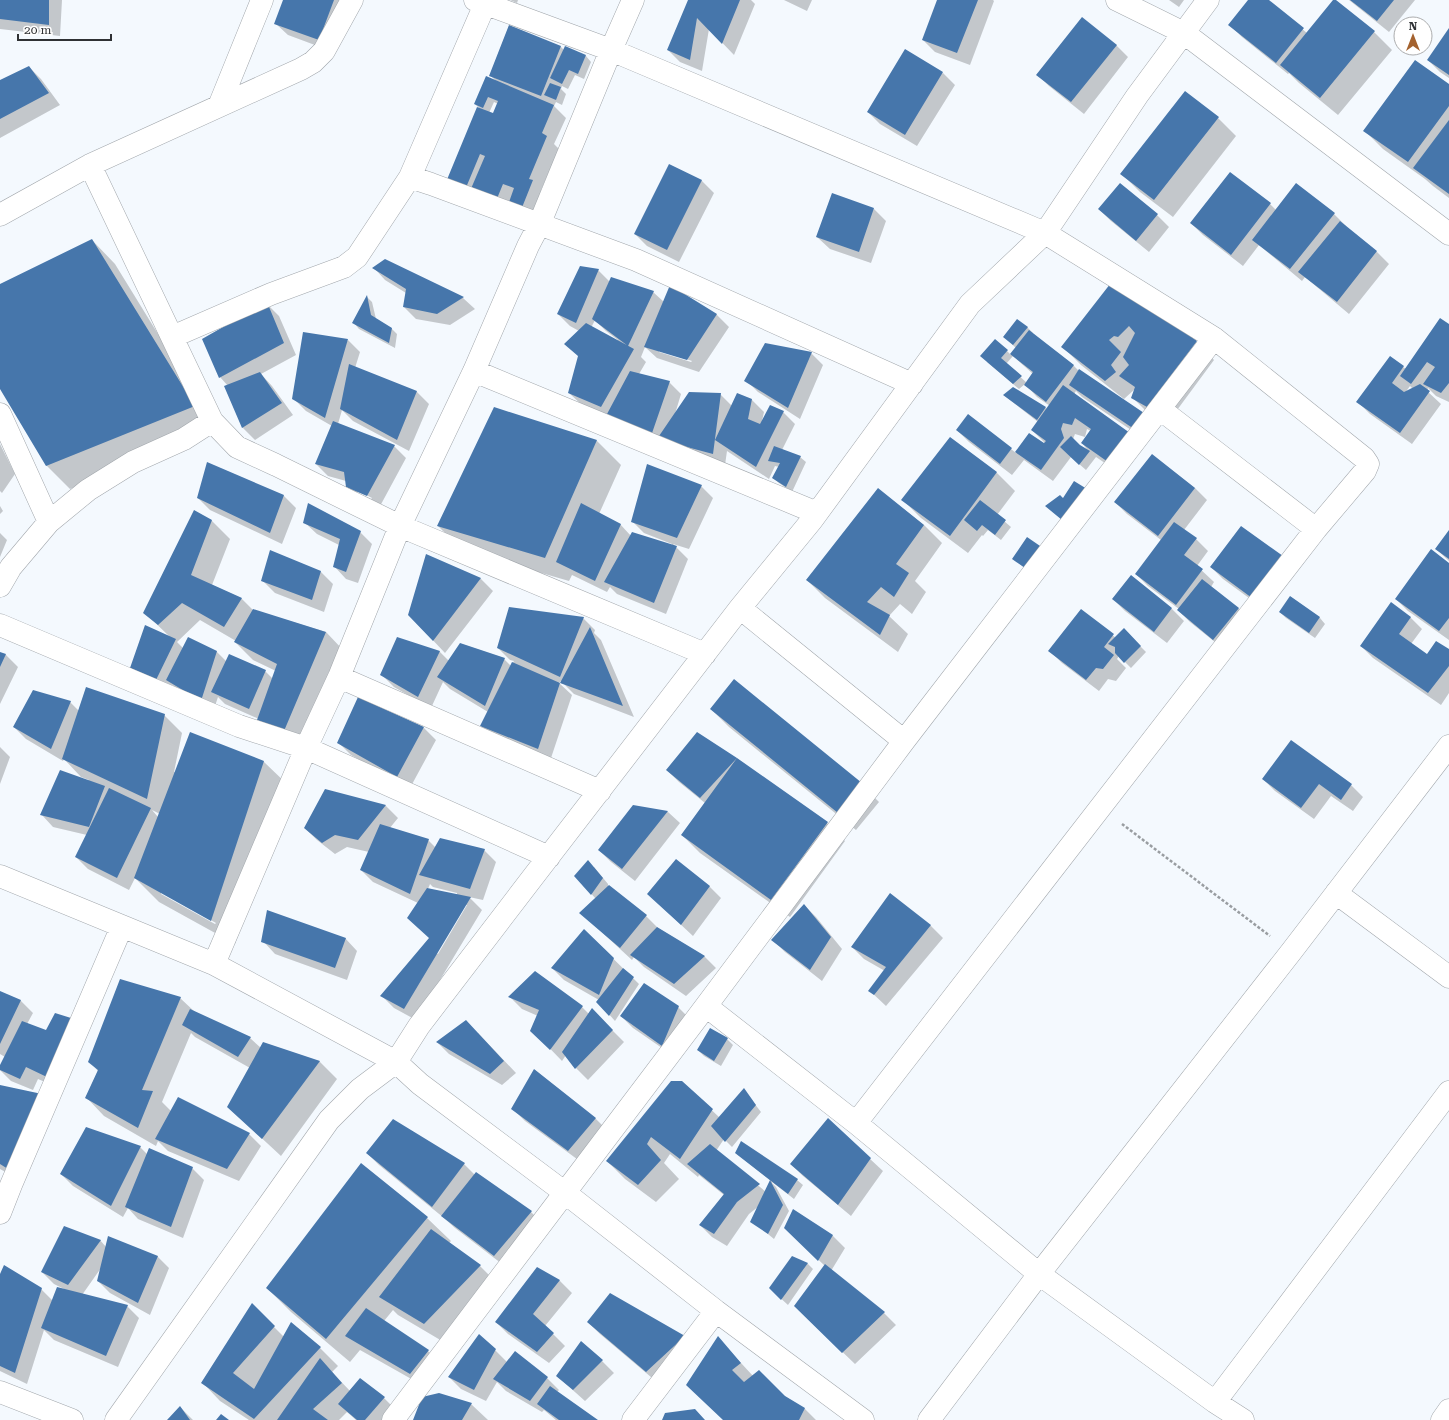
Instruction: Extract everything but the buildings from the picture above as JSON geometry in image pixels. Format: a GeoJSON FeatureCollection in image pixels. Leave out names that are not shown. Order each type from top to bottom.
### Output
{"type":"FeatureCollection","features":[{"type":"Feature","properties":{"kind":"street"},"geometry":{"type":"LineString","coordinates":[[219,106],[262,0]]}},
{"type":"Feature","properties":{"kind":"street"},"geometry":{"type":"LineString","coordinates":[[0,215],[90,164],[301,69],[313,62],[324,51],[352,0]]}},
{"type":"Feature","properties":{"kind":"street"},"geometry":{"type":"LineString","coordinates":[[214,964],[306,748],[339,677],[400,526],[474,371],[528,246],[539,225],[633,0]]}},
{"type":"Feature","properties":{"kind":"street"},"geometry":{"type":"LineString","coordinates":[[1117,0],[1184,33],[1449,234]]}},
{"type":"Feature","properties":{"kind":"street"},"geometry":{"type":"LineString","coordinates":[[116,1420],[329,1120],[360,1089],[396,1062],[419,1026],[740,608],[817,513],[970,304],[1045,234],[1137,96],[1208,0]]}},
{"type":"Feature","properties":{"kind":"street"},"geometry":{"type":"LineString","coordinates":[[172,337],[271,294],[344,267],[357,257],[410,177],[480,2],[611,50],[1045,234],[1214,338],[1364,458],[1368,464],[1365,471],[1316,529],[856,1123]]}},
{"type":"Feature","properties":{"kind":"street"},"geometry":{"type":"LineString","coordinates":[[90,164],[212,421],[237,447],[400,526],[705,654]]}},
{"type":"Feature","properties":{"kind":"street"},"geometry":{"type":"LineString","coordinates":[[410,177],[636,260],[912,384]]}},
{"type":"Feature","properties":{"kind":"street"},"geometry":{"type":"LineString","coordinates":[[393,1420],[904,741],[1214,338]]}},
{"type":"Feature","properties":{"kind":"street"},"geometry":{"type":"LineString","coordinates":[[474,371],[817,513]]}},
{"type":"Feature","properties":{"kind":"street"},"geometry":{"type":"LineString","coordinates":[[1160,409],[1316,529]]}},
{"type":"Feature","properties":{"kind":"street"},"geometry":{"type":"LineString","coordinates":[[0,414],[49,522]]}},
{"type":"Feature","properties":{"kind":"street"},"geometry":{"type":"LineString","coordinates":[[0,586],[11,567],[49,522],[88,490],[133,462],[184,439],[212,421]]}},
{"type":"Feature","properties":{"kind":"street"},"geometry":{"type":"LineString","coordinates":[[740,608],[904,741]]}},
{"type":"Feature","properties":{"kind":"street"},"geometry":{"type":"LineString","coordinates":[[0,625],[239,726],[306,748],[549,857]]}},
{"type":"Feature","properties":{"kind":"street"},"geometry":{"type":"LineString","coordinates":[[339,677],[600,790]]}},
{"type":"Feature","properties":{"kind":"street"},"geometry":{"type":"LineString","coordinates":[[929,1420],[1039,1274],[1291,952],[1449,746]]}},
{"type":"Feature","properties":{"kind":"street"},"geometry":{"type":"LineString","coordinates":[[0,876],[214,964],[396,1062],[420,1084],[564,1192],[716,1311],[862,1420]]}},
{"type":"Feature","properties":{"kind":"street"},"geometry":{"type":"LineString","coordinates":[[1336,893],[1449,977]]}},
{"type":"Feature","properties":{"kind":"street"},"geometry":{"type":"LineString","coordinates":[[0,1213],[5,1182],[122,926]]}},
{"type":"Feature","properties":{"kind":"street"},"geometry":{"type":"LineString","coordinates":[[706,1006],[856,1123],[1039,1274],[1215,1402],[1243,1420]]}},
{"type":"Feature","properties":{"kind":"street"},"geometry":{"type":"LineString","coordinates":[[1215,1402],[1449,1092]]}},
{"type":"Feature","properties":{"kind":"street"},"geometry":{"type":"LineString","coordinates":[[633,1420],[716,1311]]}},
{"type":"Feature","properties":{"kind":"street"},"geometry":{"type":"LineString","coordinates":[[0,1392],[72,1420]]}},
{"type":"Feature","properties":{"kind":"street"},"geometry":{"type":"LineString","coordinates":[[1442,1420],[1449,1410]]}},
{"type":"Feature","properties":{"kind":"path"},"geometry":{"type":"LineString","coordinates":[[1100,808],[1291,952]]}}]}
